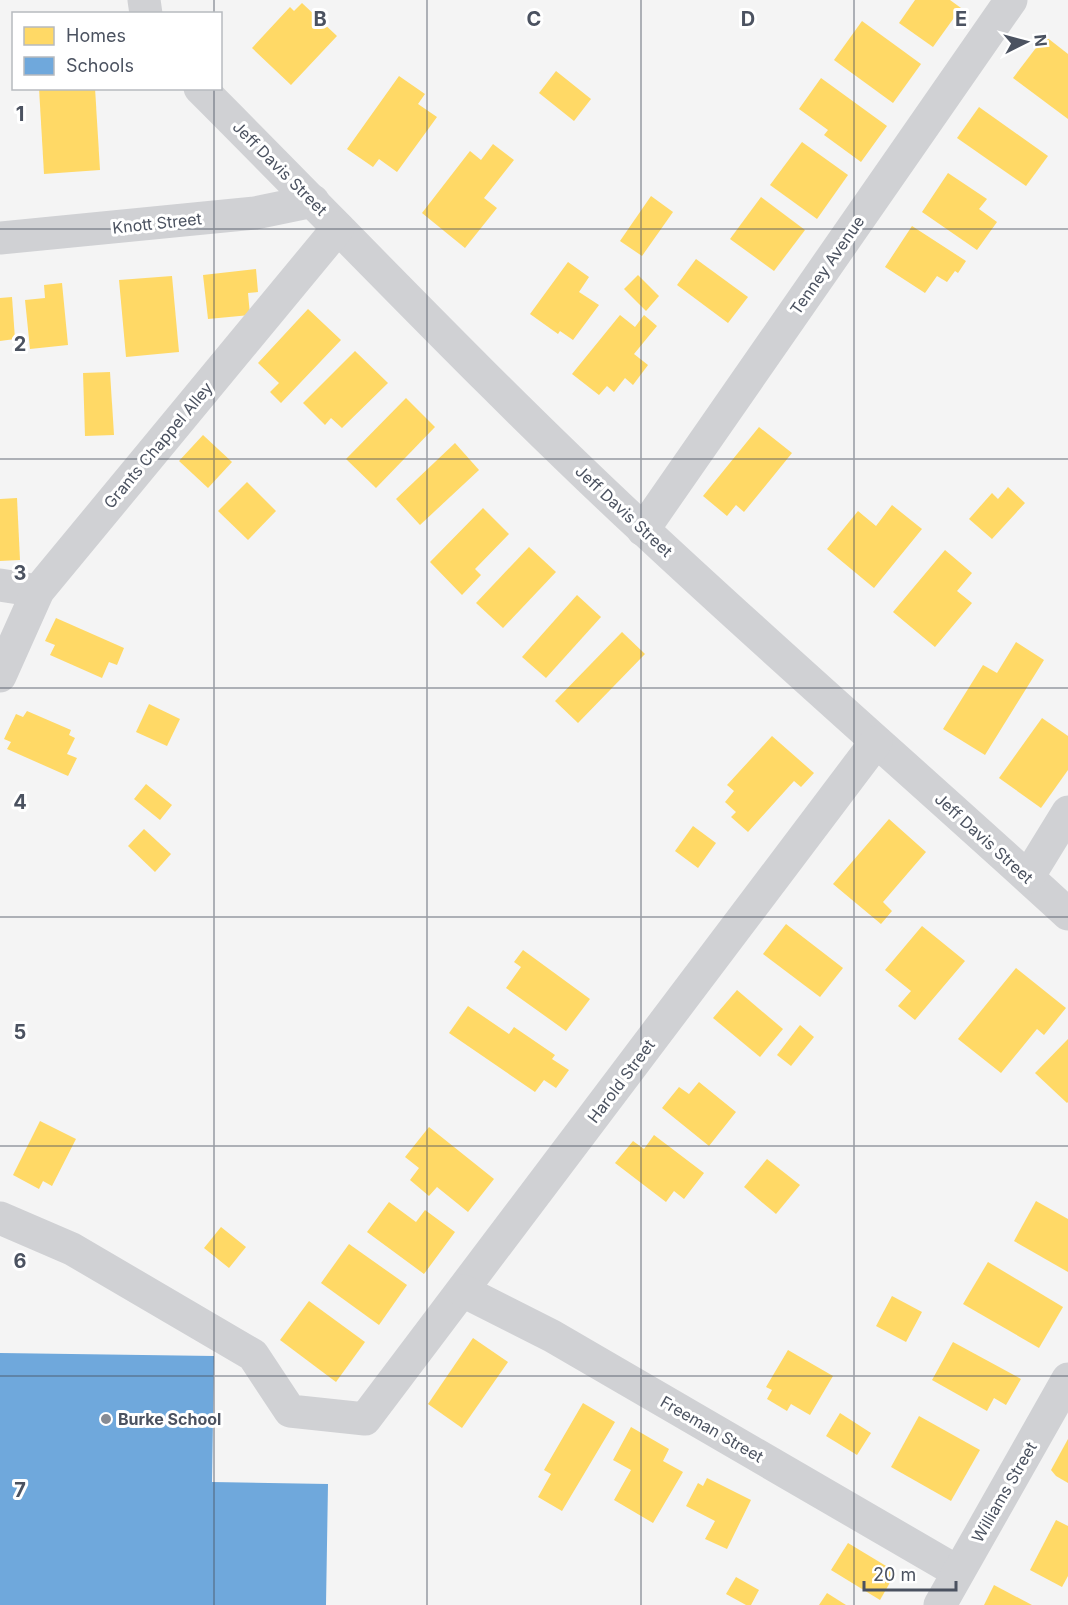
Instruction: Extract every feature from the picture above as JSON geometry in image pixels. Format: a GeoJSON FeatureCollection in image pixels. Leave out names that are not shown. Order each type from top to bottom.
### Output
{"type":"FeatureCollection","features":[{"type":"Feature","properties":{"kind":"street","name":"Tenney Avenue"},"geometry":{"type":"LineString","coordinates":[[643,530],[1011,0]]}},
{"type":"Feature","properties":{"kind":"street","name":"Jeff Davis Street"},"geometry":{"type":"LineString","coordinates":[[202,90],[491,384],[643,530],[1068,914]]}},
{"type":"Feature","properties":{"kind":"street","name":"Knott Street"},"geometry":{"type":"LineString","coordinates":[[0,238],[255,213],[313,201]]}},
{"type":"Feature","properties":{"kind":"street","name":"Grants Chappel Alley"},"geometry":{"type":"LineString","coordinates":[[0,676],[38,591],[338,228]]}},
{"type":"Feature","properties":{"kind":"street"},"geometry":{"type":"LineString","coordinates":[[0,585],[38,591]]}},
{"type":"Feature","properties":{"kind":"street","name":"Harold Street"},"geometry":{"type":"LineString","coordinates":[[0,1218],[72,1249],[253,1355],[290,1411],[365,1419],[876,742]]}},
{"type":"Feature","properties":{"kind":"street"},"geometry":{"type":"LineString","coordinates":[[1028,877],[1068,812]]}},
{"type":"Feature","properties":{"kind":"street","name":"Freeman Street"},"geometry":{"type":"LineString","coordinates":[[463,1291],[552,1335],[958,1572]]}},
{"type":"Feature","properties":{"kind":"street","name":"Williams Street"},"geometry":{"type":"LineString","coordinates":[[940,1605],[1068,1379]]}},
{"type":"Feature","properties":{"kind":"building: Homes"},"geometry":{"type":"Polygon","coordinates":[[[915,0],[950,0],[961,8],[933,47],[899,23],[915,0]]]}},
{"type":"Feature","properties":{"kind":"building: Homes"},"geometry":{"type":"Polygon","coordinates":[[[302,3],[337,36],[291,85],[252,48],[290,7],[294,11],[302,3]]]}},
{"type":"Feature","properties":{"kind":"building: Homes"},"geometry":{"type":"Polygon","coordinates":[[[862,21],[921,64],[893,103],[834,60],[862,21]]]}},
{"type":"Feature","properties":{"kind":"building: Homes"},"geometry":{"type":"Polygon","coordinates":[[[1045,36],[1068,54],[1068,119],[1013,78],[1045,36]]]}},
{"type":"Feature","properties":{"kind":"building: Homes"},"geometry":{"type":"Polygon","coordinates":[[[556,71],[591,99],[574,121],[539,93],[556,71]]]}},
{"type":"Feature","properties":{"kind":"building: Homes"},"geometry":{"type":"Polygon","coordinates":[[[399,76],[425,94],[418,104],[437,117],[397,172],[379,159],[373,167],[347,149],[399,76]]]}},
{"type":"Feature","properties":{"kind":"building: Homes"},"geometry":{"type":"Polygon","coordinates":[[[821,78],[887,126],[861,162],[824,135],[828,130],[799,109],[821,78]]]}},
{"type":"Feature","properties":{"kind":"building: Homes"},"geometry":{"type":"Polygon","coordinates":[[[39,90],[95,90],[100,170],[44,174],[39,90]]]}},
{"type":"Feature","properties":{"kind":"building: Homes"},"geometry":{"type":"Polygon","coordinates":[[[979,107],[1048,156],[1026,186],[957,138],[979,107]]]}},
{"type":"Feature","properties":{"kind":"building: Homes"},"geometry":{"type":"Polygon","coordinates":[[[802,142],[848,175],[817,219],[770,185],[802,142]]]}},
{"type":"Feature","properties":{"kind":"building: Homes"},"geometry":{"type":"Polygon","coordinates":[[[493,144],[514,160],[484,198],[497,208],[465,248],[422,213],[470,151],[481,160],[493,144]]]}},
{"type":"Feature","properties":{"kind":"building: Homes"},"geometry":{"type":"Polygon","coordinates":[[[948,173],[987,199],[979,209],[997,222],[977,250],[922,212],[948,173]]]}},
{"type":"Feature","properties":{"kind":"building: Homes"},"geometry":{"type":"Polygon","coordinates":[[[651,196],[673,212],[642,256],[620,241],[651,196]]]}},
{"type":"Feature","properties":{"kind":"building: Homes"},"geometry":{"type":"Polygon","coordinates":[[[761,197],[805,230],[774,271],[730,239],[761,197]]]}},
{"type":"Feature","properties":{"kind":"building: Homes"},"geometry":{"type":"Polygon","coordinates":[[[912,226],[966,261],[958,273],[955,271],[947,282],[937,276],[925,293],[885,267],[912,226]]]}},
{"type":"Feature","properties":{"kind":"building: Homes"},"geometry":{"type":"Polygon","coordinates":[[[696,259],[748,297],[728,323],[677,285],[696,259]]]}},
{"type":"Feature","properties":{"kind":"building: Homes"},"geometry":{"type":"Polygon","coordinates":[[[568,262],[589,277],[579,292],[599,305],[573,340],[560,331],[558,334],[530,314],[568,262]]]}},
{"type":"Feature","properties":{"kind":"building: Homes"},"geometry":{"type":"Polygon","coordinates":[[[256,269],[258,292],[248,293],[250,315],[208,319],[203,275],[256,269]]]}},
{"type":"Feature","properties":{"kind":"building: Homes"},"geometry":{"type":"Polygon","coordinates":[[[638,275],[659,296],[646,311],[624,289],[638,275]]]}},
{"type":"Feature","properties":{"kind":"building: Homes"},"geometry":{"type":"Polygon","coordinates":[[[172,276],[179,352],[126,357],[119,280],[172,276]]]}},
{"type":"Feature","properties":{"kind":"building: Homes"},"geometry":{"type":"Polygon","coordinates":[[[62,283],[68,345],[30,349],[25,300],[45,298],[44,285],[62,283]]]}},
{"type":"Feature","properties":{"kind":"building: Homes"},"geometry":{"type":"Polygon","coordinates":[[[12,297],[15,339],[0,341],[0,298],[12,297]]]}},
{"type":"Feature","properties":{"kind":"building: Homes"},"geometry":{"type":"Polygon","coordinates":[[[308,309],[341,340],[281,403],[270,392],[279,383],[258,363],[308,309]]]}},
{"type":"Feature","properties":{"kind":"building: Homes"},"geometry":{"type":"Polygon","coordinates":[[[620,315],[635,327],[644,315],[657,326],[634,354],[648,365],[633,385],[625,378],[614,392],[607,386],[599,395],[572,374],[620,315]]]}},
{"type":"Feature","properties":{"kind":"building: Homes"},"geometry":{"type":"Polygon","coordinates":[[[355,351],[388,383],[342,428],[331,418],[325,425],[303,403],[355,351]]]}},
{"type":"Feature","properties":{"kind":"building: Homes"},"geometry":{"type":"Polygon","coordinates":[[[110,372],[114,435],[85,436],[83,373],[110,372]]]}},
{"type":"Feature","properties":{"kind":"building: Homes"},"geometry":{"type":"Polygon","coordinates":[[[406,398],[435,427],[376,488],[346,459],[406,398]]]}},
{"type":"Feature","properties":{"kind":"building: Homes"},"geometry":{"type":"Polygon","coordinates":[[[759,427],[792,453],[744,512],[736,505],[727,516],[703,496],[759,427]]]}},
{"type":"Feature","properties":{"kind":"building: Homes"},"geometry":{"type":"Polygon","coordinates":[[[203,435],[232,462],[208,488],[179,461],[203,435]]]}},
{"type":"Feature","properties":{"kind":"building: Homes"},"geometry":{"type":"Polygon","coordinates":[[[455,443],[479,470],[420,525],[396,499],[455,443]]]}},
{"type":"Feature","properties":{"kind":"building: Homes"},"geometry":{"type":"Polygon","coordinates":[[[247,482],[276,511],[248,540],[218,511],[247,482]]]}},
{"type":"Feature","properties":{"kind":"building: Homes"},"geometry":{"type":"Polygon","coordinates":[[[1008,487],[1025,503],[992,539],[969,519],[992,493],[998,499],[1008,487]]]}},
{"type":"Feature","properties":{"kind":"building: Homes"},"geometry":{"type":"Polygon","coordinates":[[[17,498],[20,560],[0,561],[0,499],[17,498]]]}},
{"type":"Feature","properties":{"kind":"building: Homes"},"geometry":{"type":"Polygon","coordinates":[[[892,505],[922,529],[874,588],[827,549],[858,511],[876,526],[892,505]]]}},
{"type":"Feature","properties":{"kind":"building: Homes"},"geometry":{"type":"Polygon","coordinates":[[[483,508],[509,534],[475,569],[481,575],[462,595],[430,562],[483,508]]]}},
{"type":"Feature","properties":{"kind":"building: Homes"},"geometry":{"type":"Polygon","coordinates":[[[529,547],[556,572],[503,628],[476,603],[529,547]]]}},
{"type":"Feature","properties":{"kind":"building: Homes"},"geometry":{"type":"Polygon","coordinates":[[[945,550],[972,573],[957,591],[972,603],[935,647],[893,612],[945,550]]]}},
{"type":"Feature","properties":{"kind":"building: Homes"},"geometry":{"type":"Polygon","coordinates":[[[577,595],[601,617],[546,678],[522,657],[577,595]]]}},
{"type":"Feature","properties":{"kind":"building: Homes"},"geometry":{"type":"Polygon","coordinates":[[[56,618],[124,648],[117,665],[109,662],[102,678],[50,655],[55,645],[45,641],[56,618]]]}},
{"type":"Feature","properties":{"kind":"building: Homes"},"geometry":{"type":"Polygon","coordinates":[[[622,632],[645,654],[578,723],[555,701],[622,632]]]}},
{"type":"Feature","properties":{"kind":"building: Homes"},"geometry":{"type":"Polygon","coordinates":[[[1016,642],[1044,660],[985,755],[943,729],[983,665],[997,673],[1016,642]]]}},
{"type":"Feature","properties":{"kind":"building: Homes"},"geometry":{"type":"Polygon","coordinates":[[[149,704],[180,719],[167,746],[136,732],[149,704]]]}},
{"type":"Feature","properties":{"kind":"building: Homes"},"geometry":{"type":"Polygon","coordinates":[[[27,711],[71,730],[69,735],[75,738],[67,754],[77,758],[68,776],[7,749],[11,742],[4,739],[16,714],[23,717],[27,711]]]}},
{"type":"Feature","properties":{"kind":"building: Homes"},"geometry":{"type":"Polygon","coordinates":[[[1042,718],[1068,736],[1068,770],[1041,808],[999,778],[1042,718]]]}},
{"type":"Feature","properties":{"kind":"building: Homes"},"geometry":{"type":"Polygon","coordinates":[[[772,736],[814,773],[801,787],[794,781],[748,832],[731,817],[736,812],[725,802],[734,791],[727,785],[772,736]]]}},
{"type":"Feature","properties":{"kind":"building: Homes"},"geometry":{"type":"Polygon","coordinates":[[[146,784],[172,805],[160,820],[134,799],[146,784]]]}},
{"type":"Feature","properties":{"kind":"building: Homes"},"geometry":{"type":"Polygon","coordinates":[[[889,819],[926,852],[883,902],[892,911],[881,924],[833,884],[889,819]]]}},
{"type":"Feature","properties":{"kind":"building: Homes"},"geometry":{"type":"Polygon","coordinates":[[[693,826],[716,843],[698,868],[675,851],[693,826]]]}},
{"type":"Feature","properties":{"kind":"building: Homes"},"geometry":{"type":"Polygon","coordinates":[[[144,829],[171,854],[155,872],[128,846],[144,829]]]}},
{"type":"Feature","properties":{"kind":"building: Homes"},"geometry":{"type":"Polygon","coordinates":[[[786,924],[843,968],[820,997],[763,954],[786,924]]]}},
{"type":"Feature","properties":{"kind":"building: Homes"},"geometry":{"type":"Polygon","coordinates":[[[922,926],[965,961],[915,1020],[898,1006],[911,991],[885,970],[922,926]]]}},
{"type":"Feature","properties":{"kind":"building: Homes"},"geometry":{"type":"Polygon","coordinates":[[[523,950],[590,999],[566,1031],[506,988],[521,967],[514,962],[523,950]]]}},
{"type":"Feature","properties":{"kind":"building: Homes"},"geometry":{"type":"Polygon","coordinates":[[[1016,968],[1066,1008],[1044,1035],[1037,1029],[1001,1073],[958,1039],[1016,968]]]}},
{"type":"Feature","properties":{"kind":"building: Homes"},"geometry":{"type":"Polygon","coordinates":[[[737,990],[783,1029],[760,1057],[713,1018],[737,990]]]}},
{"type":"Feature","properties":{"kind":"building: Homes"},"geometry":{"type":"Polygon","coordinates":[[[468,1006],[509,1034],[514,1027],[555,1055],[552,1059],[569,1070],[556,1088],[544,1080],[535,1092],[449,1033],[468,1006]]]}},
{"type":"Feature","properties":{"kind":"building: Homes"},"geometry":{"type":"Polygon","coordinates":[[[800,1025],[814,1037],[791,1066],[777,1055],[800,1025]]]}},
{"type":"Feature","properties":{"kind":"building: Homes"},"geometry":{"type":"Polygon","coordinates":[[[1068,1039],[1068,1102],[1067,1103],[1035,1073],[1068,1039]]]}},
{"type":"Feature","properties":{"kind":"building: Homes"},"geometry":{"type":"Polygon","coordinates":[[[699,1082],[736,1112],[709,1146],[662,1108],[679,1087],[689,1094],[699,1082]]]}},
{"type":"Feature","properties":{"kind":"building: Homes"},"geometry":{"type":"Polygon","coordinates":[[[40,1121],[76,1139],[52,1186],[43,1181],[39,1189],[13,1175],[40,1121]]]}},
{"type":"Feature","properties":{"kind":"building: Homes"},"geometry":{"type":"Polygon","coordinates":[[[429,1127],[494,1179],[468,1212],[437,1187],[429,1196],[410,1180],[419,1168],[405,1157],[429,1127]]]}},
{"type":"Feature","properties":{"kind":"building: Homes"},"geometry":{"type":"Polygon","coordinates":[[[654,1135],[704,1173],[684,1199],[674,1191],[666,1202],[615,1163],[633,1141],[644,1149],[654,1135]]]}},
{"type":"Feature","properties":{"kind":"building: Homes"},"geometry":{"type":"Polygon","coordinates":[[[767,1159],[800,1185],[776,1214],[744,1187],[767,1159]]]}},
{"type":"Feature","properties":{"kind":"building: Homes"},"geometry":{"type":"Polygon","coordinates":[[[1036,1201],[1068,1219],[1068,1272],[1014,1241],[1036,1201]]]}},
{"type":"Feature","properties":{"kind":"building: Homes"},"geometry":{"type":"Polygon","coordinates":[[[389,1202],[416,1222],[425,1210],[455,1232],[424,1274],[367,1232],[389,1202]]]}},
{"type":"Feature","properties":{"kind":"building: Homes"},"geometry":{"type":"Polygon","coordinates":[[[221,1227],[246,1247],[229,1268],[204,1248],[221,1227]]]}},
{"type":"Feature","properties":{"kind":"building: Homes"},"geometry":{"type":"Polygon","coordinates":[[[349,1244],[407,1285],[379,1325],[321,1283],[349,1244]]]}},
{"type":"Feature","properties":{"kind":"building: Homes"},"geometry":{"type":"Polygon","coordinates":[[[988,1262],[1063,1307],[1039,1348],[963,1304],[988,1262]]]}},
{"type":"Feature","properties":{"kind":"building: Homes"},"geometry":{"type":"Polygon","coordinates":[[[892,1296],[922,1312],[906,1342],[876,1326],[892,1296]]]}},
{"type":"Feature","properties":{"kind":"building: Homes"},"geometry":{"type":"Polygon","coordinates":[[[309,1301],[365,1342],[336,1382],[280,1340],[309,1301]]]}},
{"type":"Feature","properties":{"kind":"building: Homes"},"geometry":{"type":"Polygon","coordinates":[[[473,1338],[508,1362],[462,1428],[428,1404],[473,1338]]]}},
{"type":"Feature","properties":{"kind":"building: Homes"},"geometry":{"type":"Polygon","coordinates":[[[953,1342],[1021,1379],[1006,1405],[994,1398],[987,1411],[932,1380],[953,1342]]]}},
{"type":"Feature","properties":{"kind":"building: Homes"},"geometry":{"type":"Polygon","coordinates":[[[788,1350],[833,1376],[810,1415],[791,1404],[787,1411],[767,1399],[772,1390],[766,1387],[788,1350]]]}},
{"type":"Feature","properties":{"kind":"building: Homes"},"geometry":{"type":"Polygon","coordinates":[[[583,1403],[615,1422],[562,1511],[538,1497],[551,1474],[544,1470],[583,1403]]]}},
{"type":"Feature","properties":{"kind":"building: Homes"},"geometry":{"type":"Polygon","coordinates":[[[840,1413],[871,1433],[857,1455],[826,1436],[840,1413]]]}},
{"type":"Feature","properties":{"kind":"building: Homes"},"geometry":{"type":"Polygon","coordinates":[[[919,1416],[980,1450],[951,1501],[891,1467],[919,1416]]]}},
{"type":"Feature","properties":{"kind":"building: Homes"},"geometry":{"type":"Polygon","coordinates":[[[631,1427],[669,1449],[663,1461],[683,1472],[653,1523],[614,1500],[631,1470],[613,1460],[631,1427]]]}},
{"type":"Feature","properties":{"kind":"building: Homes"},"geometry":{"type":"Polygon","coordinates":[[[1068,1439],[1068,1483],[1051,1470],[1068,1439]]]}},
{"type":"Feature","properties":{"kind":"building: Homes"},"geometry":{"type":"Polygon","coordinates":[[[707,1478],[751,1500],[727,1549],[705,1539],[715,1521],[686,1506],[698,1483],[703,1486],[707,1478]]]}},
{"type":"Feature","properties":{"kind":"building: Homes"},"geometry":{"type":"Polygon","coordinates":[[[1056,1520],[1068,1526],[1068,1576],[1062,1587],[1030,1570],[1056,1520]]]}},
{"type":"Feature","properties":{"kind":"building: Homes"},"geometry":{"type":"Polygon","coordinates":[[[848,1543],[896,1572],[880,1600],[831,1570],[848,1543]]]}},
{"type":"Feature","properties":{"kind":"building: Homes"},"geometry":{"type":"Polygon","coordinates":[[[736,1577],[759,1590],[751,1605],[746,1605],[726,1594],[736,1577]]]}},
{"type":"Feature","properties":{"kind":"building: Homes"},"geometry":{"type":"Polygon","coordinates":[[[994,1585],[1032,1605],[984,1605],[994,1585]]]}},
{"type":"Feature","properties":{"kind":"building: Homes"},"geometry":{"type":"Polygon","coordinates":[[[827,1593],[846,1605],[819,1605],[827,1593]]]}},
{"type":"Feature","properties":{"kind":"building: Schools","name":"Burke School"},"geometry":{"type":"Polygon","coordinates":[[[0,1353],[214,1356],[212,1482],[328,1484],[326,1605],[0,1605],[0,1353]]]}},
{"type":"Feature","properties":{"kind":"place","name":"Burke School"},"geometry":{"type":"Point","coordinates":[106,1419]}}]}
